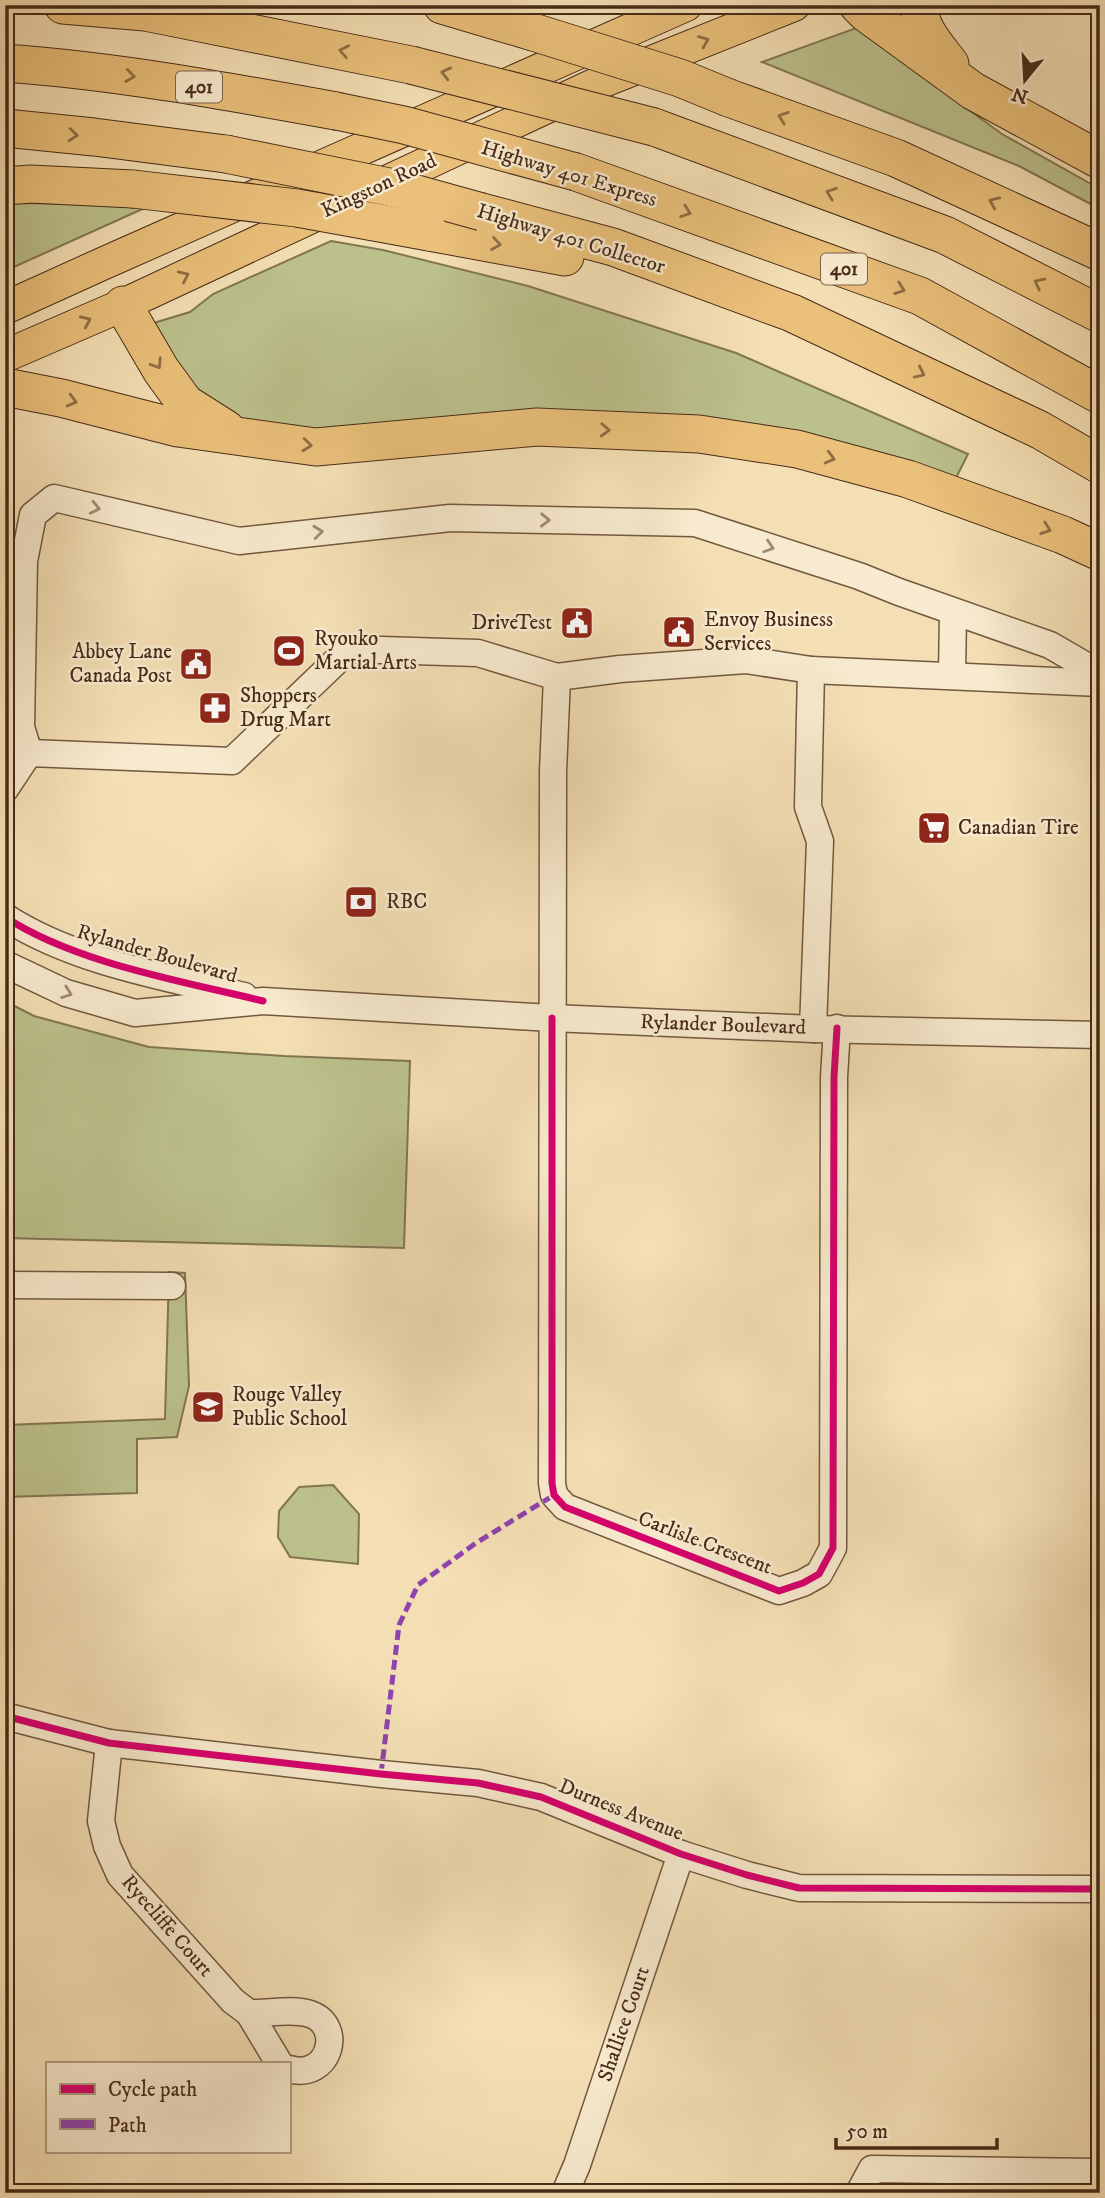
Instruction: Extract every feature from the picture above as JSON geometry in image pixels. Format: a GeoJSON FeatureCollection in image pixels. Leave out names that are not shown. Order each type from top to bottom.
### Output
{"type":"FeatureCollection","features":[{"type":"Feature","properties":{"kind":"highway"},"geometry":{"type":"LineString","coordinates":[[62,5],[145,12],[411,65],[654,127],[945,235],[1100,314]]}},
{"type":"Feature","properties":{"kind":"highway"},"geometry":{"type":"LineString","coordinates":[[442,5],[680,78],[896,158],[1100,252]]}},
{"type":"Feature","properties":{"kind":"highway"},"geometry":{"type":"LineString","coordinates":[[858,5],[974,91],[1100,160]]}},
{"type":"Feature","properties":{"kind":"highway"},"geometry":{"type":"LineString","coordinates":[[919,5],[919,12],[932,41],[974,91]]}},
{"type":"Feature","properties":{"kind":"highway","name":"Highway 401 Express"},"geometry":{"type":"LineString","coordinates":[[5,63],[62,67],[181,83],[336,111],[404,125],[576,172],[920,296],[1100,395]]}},
{"type":"Feature","properties":{"kind":"highway","name":"Highway 401 Collector"},"geometry":{"type":"LineString","coordinates":[[5,128],[226,153],[399,189],[613,247],[792,313],[1040,430],[1100,466]]}},
{"type":"Feature","properties":{"kind":"highway"},"geometry":{"type":"LineString","coordinates":[[5,186],[31,184],[133,189],[297,208],[587,260],[792,313]]}},
{"type":"Feature","properties":{"kind":"highway"},"geometry":{"type":"LineString","coordinates":[[122,305],[161,370],[185,403],[239,437]]}},
{"type":"Feature","properties":{"kind":"highway"},"geometry":{"type":"LineString","coordinates":[[5,387],[61,398],[178,428],[316,447],[537,427],[699,434],[797,449],[908,480],[1063,535],[1100,552]]}},
{"type":"Feature","properties":{"kind":"main road","name":"Kingston Road"},"geometry":{"type":"LineString","coordinates":[[5,308],[686,5]]}},
{"type":"Feature","properties":{"kind":"main road","name":"Kingston Road"},"geometry":{"type":"LineString","coordinates":[[5,356],[122,305],[594,85],[794,5]]}},
{"type":"Feature","properties":{"kind":"main road"},"geometry":{"type":"LineString","coordinates":[[102,264],[122,305]]}},
{"type":"Feature","properties":{"kind":"street"},"geometry":{"type":"LineString","coordinates":[[5,789],[17,755],[21,727],[24,561],[33,514],[54,498],[239,541],[450,518],[695,523],[859,576],[1050,645],[1100,674]]}},
{"type":"Feature","properties":{"kind":"street"},"geometry":{"type":"LineString","coordinates":[[952,676],[953,612]]}},
{"type":"Feature","properties":{"kind":"street"},"geometry":{"type":"LineString","coordinates":[[17,755],[232,761],[349,649],[478,653],[557,677],[620,669],[746,660],[810,670],[1100,683]]}},
{"type":"Feature","properties":{"kind":"street","name":"Carlisle Crescent"},"geometry":{"type":"LineString","coordinates":[[557,677],[553,772],[552,1018],[554,1495],[565,1507],[779,1591],[819,1574],[833,1548],[834,1077],[825,1028],[820,841],[808,807],[810,670]]}},
{"type":"Feature","properties":{"kind":"street","name":"Rylander Boulevard"},"geometry":{"type":"LineString","coordinates":[[5,917],[27,932],[105,961],[263,1001]]}},
{"type":"Feature","properties":{"kind":"street","name":"Rylander Boulevard"},"geometry":{"type":"LineString","coordinates":[[5,964],[66,993],[135,1013],[263,1001],[552,1018],[1100,1035]]}},
{"type":"Feature","properties":{"kind":"street"},"geometry":{"type":"LineString","coordinates":[[5,1285],[172,1286]]}},
{"type":"Feature","properties":{"kind":"street","name":"Durness Avenue"},"geometry":{"type":"LineString","coordinates":[[5,1716],[109,1743],[478,1783],[541,1797],[681,1854],[799,1888],[1100,1889]]}},
{"type":"Feature","properties":{"kind":"street","name":"Ryecliffe Court"},"geometry":{"type":"LineString","coordinates":[[109,1743],[101,1821],[107,1846],[120,1875],[233,2001],[249,2013],[278,2062]]}},
{"type":"Feature","properties":{"kind":"street","name":"Shallice Court"},"geometry":{"type":"LineString","coordinates":[[565,2193],[577,2165],[681,1854]]}},
{"type":"Feature","properties":{"kind":"street"},"geometry":{"type":"LineString","coordinates":[[249,2013],[307,2013],[323,2024],[330,2042],[323,2060],[306,2071],[290,2069]]}},
{"type":"Feature","properties":{"kind":"street"},"geometry":{"type":"LineString","coordinates":[[859,2193],[872,2169],[910,2182],[1100,2172]]}},
{"type":"Feature","properties":{"kind":"green space"},"geometry":{"type":"Polygon","coordinates":[[[856,28],[1002,134],[1100,189],[1100,209],[1019,166],[762,62],[856,28]]]}},
{"type":"Feature","properties":{"kind":"green space"},"geometry":{"type":"Polygon","coordinates":[[[5,204],[149,206],[5,271],[5,204]]]}},
{"type":"Feature","properties":{"kind":"green space"},"geometry":{"type":"Polygon","coordinates":[[[331,241],[383,250],[528,286],[736,353],[968,454],[955,480],[781,435],[319,432],[249,426],[175,373],[154,323],[190,312],[213,294],[331,241]]]}},
{"type":"Feature","properties":{"kind":"green space"},"geometry":{"type":"Polygon","coordinates":[[[5,1001],[34,1016],[149,1047],[410,1061],[404,1248],[5,1238],[5,1001]]]}},
{"type":"Feature","properties":{"kind":"green space"},"geometry":{"type":"Polygon","coordinates":[[[169,1272],[185,1273],[189,1386],[177,1437],[137,1439],[137,1493],[5,1497],[5,1425],[165,1419],[169,1272]]]}},
{"type":"Feature","properties":{"kind":"green space"},"geometry":{"type":"Polygon","coordinates":[[[333,1485],[359,1514],[358,1564],[290,1557],[278,1537],[279,1511],[299,1487],[333,1485]]]}},
{"type":"Feature","properties":{"kind":"marked path"},"geometry":{"type":"LineString","coordinates":[[381,1774],[399,1625],[418,1585],[476,1543],[554,1495]]}},
{"type":"Feature","properties":{"kind":"cycle path"},"geometry":{"type":"LineString","coordinates":[[5,917],[63,947],[96,959],[263,1001]]}},
{"type":"Feature","properties":{"kind":"cycle path"},"geometry":{"type":"LineString","coordinates":[[552,1018],[554,1495],[565,1507],[779,1591],[819,1574],[833,1548],[834,1077],[837,1028]]}},
{"type":"Feature","properties":{"kind":"cycle path"},"geometry":{"type":"LineString","coordinates":[[5,1716],[109,1743],[478,1783],[541,1797],[681,1854],[799,1888],[1100,1889]]}},
{"type":"Feature","properties":{"kind":"place","name":"DriveTest"},"geometry":{"type":"Point","coordinates":[577,623]}},
{"type":"Feature","properties":{"kind":"place","name":"Envoy Business Services"},"geometry":{"type":"Point","coordinates":[679,632]}},
{"type":"Feature","properties":{"kind":"place","name":"Ryouko Martial Arts"},"geometry":{"type":"Point","coordinates":[289,651]}},
{"type":"Feature","properties":{"kind":"place","name":"Abbey Lane Canada Post"},"geometry":{"type":"Point","coordinates":[196,664]}},
{"type":"Feature","properties":{"kind":"place","name":"Shoppers Drug Mart"},"geometry":{"type":"Point","coordinates":[215,708]}},
{"type":"Feature","properties":{"kind":"place","name":"Canadian Tire"},"geometry":{"type":"Point","coordinates":[934,828]}},
{"type":"Feature","properties":{"kind":"place","name":"RBC"},"geometry":{"type":"Point","coordinates":[361,902]}},
{"type":"Feature","properties":{"kind":"place","name":"Rouge Valley Public School"},"geometry":{"type":"Point","coordinates":[208,1407]}}]}
